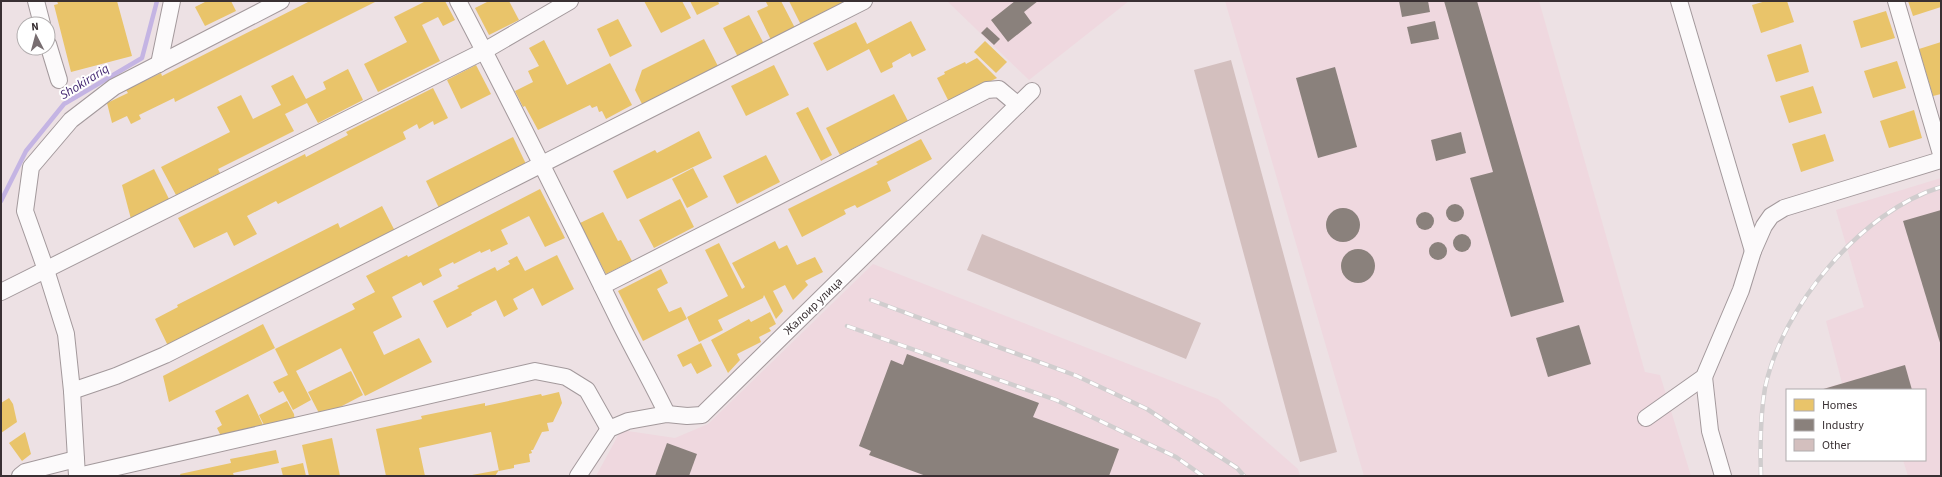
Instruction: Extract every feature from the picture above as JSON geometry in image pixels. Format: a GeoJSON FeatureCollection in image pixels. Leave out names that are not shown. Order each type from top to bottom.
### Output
{"type":"FeatureCollection","features":[{"type":"Feature","properties":{"kind":"street"},"geometry":{"type":"LineString","coordinates":[[36,1],[40,16]]}},
{"type":"Feature","properties":{"kind":"street"},"geometry":{"type":"LineString","coordinates":[[159,64],[172,1]]}},
{"type":"Feature","properties":{"kind":"street"},"geometry":{"type":"LineString","coordinates":[[281,1],[114,87],[71,120],[31,167],[26,211],[66,334],[78,476],[535,371],[566,377],[587,390],[609,429],[578,476]]}},
{"type":"Feature","properties":{"kind":"street"},"geometry":{"type":"LineString","coordinates":[[458,1],[543,164],[602,286],[667,414]]}},
{"type":"Feature","properties":{"kind":"street"},"geometry":{"type":"LineString","coordinates":[[1,292],[484,51],[570,1]]}},
{"type":"Feature","properties":{"kind":"street"},"geometry":{"type":"LineString","coordinates":[[72,391],[116,376],[165,355],[864,1]]}},
{"type":"Feature","properties":{"kind":"street"},"geometry":{"type":"LineString","coordinates":[[1679,1],[1753,251]]}},
{"type":"Feature","properties":{"kind":"street"},"geometry":{"type":"LineString","coordinates":[[1896,1],[1941,154]]}},
{"type":"Feature","properties":{"kind":"street"},"geometry":{"type":"LineString","coordinates":[[51,56],[58,80]]}},
{"type":"Feature","properties":{"kind":"street"},"geometry":{"type":"LineString","coordinates":[[602,286],[987,90],[999,89],[1018,105]]}},
{"type":"Feature","properties":{"kind":"street","name":"Жалоир улица"},"geometry":{"type":"LineString","coordinates":[[609,429],[628,421],[667,414],[687,416],[702,414],[1032,91]]}},
{"type":"Feature","properties":{"kind":"street"},"geometry":{"type":"LineString","coordinates":[[1723,476],[1710,431],[1704,377],[1741,290],[1753,251],[1771,216],[1784,208],[1941,160]]}},
{"type":"Feature","properties":{"kind":"street"},"geometry":{"type":"LineString","coordinates":[[1646,418],[1704,377]]}},
{"type":"Feature","properties":{"kind":"street"},"geometry":{"type":"LineString","coordinates":[[20,476],[25,472],[76,459]]}},
{"type":"Feature","properties":{"kind":"shaded area"},"geometry":{"type":"Polygon","coordinates":[[[947,1],[1129,1],[1029,80],[947,1]]]}},
{"type":"Feature","properties":{"kind":"shaded area"},"geometry":{"type":"Polygon","coordinates":[[[1225,1],[1539,1],[1645,372],[1660,375],[1691,476],[1364,476],[1225,1]]]}},
{"type":"Feature","properties":{"kind":"shaded area"},"geometry":{"type":"Polygon","coordinates":[[[1941,178],[1941,476],[1908,476],[1903,461],[1926,461],[1926,389],[1822,389],[1842,383],[1826,321],[1864,307],[1836,210],[1941,178]]]}},
{"type":"Feature","properties":{"kind":"shaded area"},"geometry":{"type":"Polygon","coordinates":[[[873,264],[1218,399],[1298,469],[1300,476],[596,476],[621,430],[675,438],[708,424],[873,264]]]}},
{"type":"Feature","properties":{"kind":"building: Homes"},"geometry":{"type":"Polygon","coordinates":[[[57,1],[117,1],[132,56],[71,72],[54,5],[58,4],[57,1]]]}},
{"type":"Feature","properties":{"kind":"building: Homes"},"geometry":{"type":"Polygon","coordinates":[[[207,1],[231,1],[236,11],[205,26],[195,7],[207,1]]]}},
{"type":"Feature","properties":{"kind":"building: Homes"},"geometry":{"type":"Polygon","coordinates":[[[310,1],[377,1],[175,102],[174,98],[139,115],[141,119],[131,124],[127,116],[112,123],[107,103],[128,93],[126,90],[161,73],[162,76],[310,1]]]}},
{"type":"Feature","properties":{"kind":"building: Homes"},"geometry":{"type":"Polygon","coordinates":[[[426,1],[445,1],[455,20],[443,26],[438,17],[422,25],[440,61],[378,92],[364,64],[407,42],[394,17],[426,1]]]}},
{"type":"Feature","properties":{"kind":"building: Homes"},"geometry":{"type":"Polygon","coordinates":[[[489,1],[509,1],[519,20],[489,35],[475,8],[489,1]]]}},
{"type":"Feature","properties":{"kind":"building: Homes"},"geometry":{"type":"Polygon","coordinates":[[[644,1],[682,1],[691,18],[661,33],[644,1]]]}},
{"type":"Feature","properties":{"kind":"building: Homes"},"geometry":{"type":"Polygon","coordinates":[[[690,1],[718,1],[719,4],[697,15],[690,1]]]}},
{"type":"Feature","properties":{"kind":"building: Homes"},"geometry":{"type":"Polygon","coordinates":[[[767,1],[781,1],[795,28],[771,40],[757,11],[768,6],[767,1]]]}},
{"type":"Feature","properties":{"kind":"building: Homes"},"geometry":{"type":"Polygon","coordinates":[[[789,1],[848,1],[801,25],[789,1]]]}},
{"type":"Feature","properties":{"kind":"building: Homes"},"geometry":{"type":"Polygon","coordinates":[[[1766,1],[1787,1],[1794,22],[1761,33],[1752,5],[1766,1]]]}},
{"type":"Feature","properties":{"kind":"building: Homes"},"geometry":{"type":"Polygon","coordinates":[[[1908,1],[1941,1],[1941,7],[1913,16],[1908,1]]]}},
{"type":"Feature","properties":{"kind":"building: Homes"},"geometry":{"type":"Polygon","coordinates":[[[1886,11],[1895,38],[1861,48],[1853,21],[1886,11]]]}},
{"type":"Feature","properties":{"kind":"building: Homes"},"geometry":{"type":"Polygon","coordinates":[[[749,15],[764,44],[738,57],[723,28],[749,15]]]}},
{"type":"Feature","properties":{"kind":"building: Homes"},"geometry":{"type":"Polygon","coordinates":[[[618,19],[632,46],[610,57],[597,29],[618,19]]]}},
{"type":"Feature","properties":{"kind":"building: Homes"},"geometry":{"type":"Polygon","coordinates":[[[911,21],[926,50],[912,57],[910,53],[892,63],[893,67],[881,73],[869,49],[827,71],[813,43],[856,22],[867,44],[911,21]]]}},
{"type":"Feature","properties":{"kind":"building: Homes"},"geometry":{"type":"Polygon","coordinates":[[[704,39],[720,70],[644,108],[635,90],[642,70],[704,39]]]}},
{"type":"Feature","properties":{"kind":"building: Homes"},"geometry":{"type":"Polygon","coordinates":[[[544,40],[567,85],[610,63],[632,105],[606,119],[602,111],[599,112],[597,106],[592,108],[590,105],[538,130],[525,106],[523,107],[515,91],[533,82],[528,71],[539,66],[529,48],[544,40]]]}},
{"type":"Feature","properties":{"kind":"building: Homes"},"geometry":{"type":"Polygon","coordinates":[[[985,41],[1007,62],[996,73],[974,52],[985,41]]]}},
{"type":"Feature","properties":{"kind":"building: Homes"},"geometry":{"type":"Polygon","coordinates":[[[1941,42],[1941,94],[1933,96],[1919,49],[1941,42]]]}},
{"type":"Feature","properties":{"kind":"building: Homes"},"geometry":{"type":"Polygon","coordinates":[[[1801,44],[1809,72],[1776,82],[1767,55],[1801,44]]]}},
{"type":"Feature","properties":{"kind":"building: Homes"},"geometry":{"type":"Polygon","coordinates":[[[977,58],[997,78],[949,102],[937,78],[945,74],[944,72],[965,62],[966,64],[977,58]]]}},
{"type":"Feature","properties":{"kind":"building: Homes"},"geometry":{"type":"Polygon","coordinates":[[[1897,61],[1906,88],[1873,98],[1864,71],[1897,61]]]}},
{"type":"Feature","properties":{"kind":"building: Homes"},"geometry":{"type":"Polygon","coordinates":[[[476,65],[491,94],[461,109],[447,80],[476,65]]]}},
{"type":"Feature","properties":{"kind":"building: Homes"},"geometry":{"type":"Polygon","coordinates":[[[774,65],[789,95],[746,116],[731,86],[774,65]]]}},
{"type":"Feature","properties":{"kind":"building: Homes"},"geometry":{"type":"Polygon","coordinates":[[[348,69],[363,100],[318,123],[307,103],[285,114],[294,131],[218,169],[220,173],[176,195],[161,167],[230,132],[217,107],[241,95],[253,119],[281,105],[271,86],[293,75],[306,99],[326,89],[323,82],[348,69]]]}},
{"type":"Feature","properties":{"kind":"building: Homes"},"geometry":{"type":"Polygon","coordinates":[[[1813,86],[1822,113],[1789,123],[1780,96],[1813,86]]]}},
{"type":"Feature","properties":{"kind":"building: Homes"},"geometry":{"type":"Polygon","coordinates":[[[433,88],[448,118],[434,125],[433,121],[419,129],[417,124],[403,132],[406,139],[278,204],[276,201],[247,216],[257,234],[234,246],[227,232],[194,248],[178,218],[305,154],[306,157],[348,135],[346,132],[433,88]]]}},
{"type":"Feature","properties":{"kind":"building: Homes"},"geometry":{"type":"Polygon","coordinates":[[[894,94],[908,121],[840,155],[826,128],[894,94]]]}},
{"type":"Feature","properties":{"kind":"building: Homes"},"geometry":{"type":"Polygon","coordinates":[[[808,107],[832,155],[821,161],[796,113],[808,107]]]}},
{"type":"Feature","properties":{"kind":"building: Homes"},"geometry":{"type":"Polygon","coordinates":[[[1914,110],[1922,138],[1889,148],[1880,121],[1914,110]]]}},
{"type":"Feature","properties":{"kind":"building: Homes"},"geometry":{"type":"Polygon","coordinates":[[[699,131],[712,158],[627,199],[613,171],[655,150],[657,153],[699,131]]]}},
{"type":"Feature","properties":{"kind":"building: Homes"},"geometry":{"type":"Polygon","coordinates":[[[1825,134],[1834,161],[1801,172],[1792,144],[1825,134]]]}},
{"type":"Feature","properties":{"kind":"building: Homes"},"geometry":{"type":"Polygon","coordinates":[[[513,137],[526,164],[439,208],[426,181],[513,137]]]}},
{"type":"Feature","properties":{"kind":"building: Homes"},"geometry":{"type":"Polygon","coordinates":[[[921,139],[932,159],[887,182],[891,191],[857,208],[855,205],[844,210],[846,214],[802,237],[788,209],[878,164],[876,162],[921,139]]]}},
{"type":"Feature","properties":{"kind":"building: Homes"},"geometry":{"type":"Polygon","coordinates":[[[766,155],[780,182],[737,204],[723,176],[766,155]]]}},
{"type":"Feature","properties":{"kind":"building: Homes"},"geometry":{"type":"Polygon","coordinates":[[[693,168],[708,197],[687,208],[672,179],[693,168]]]}},
{"type":"Feature","properties":{"kind":"building: Homes"},"geometry":{"type":"Polygon","coordinates":[[[154,169],[169,199],[131,219],[122,185],[154,169]]]}},
{"type":"Feature","properties":{"kind":"building: Homes"},"geometry":{"type":"Polygon","coordinates":[[[540,189],[565,238],[545,247],[529,216],[501,230],[508,244],[491,252],[490,249],[481,253],[480,251],[454,264],[453,262],[439,269],[442,276],[423,286],[421,282],[392,297],[402,317],[373,332],[384,355],[419,338],[432,362],[365,396],[341,348],[296,371],[311,400],[293,410],[283,391],[279,393],[273,382],[288,375],[275,349],[355,309],[352,304],[375,292],[366,276],[407,255],[408,257],[540,189]]]}},
{"type":"Feature","properties":{"kind":"building: Homes"},"geometry":{"type":"Polygon","coordinates":[[[680,199],[694,227],[654,248],[639,220],[680,199]]]}},
{"type":"Feature","properties":{"kind":"building: Homes"},"geometry":{"type":"Polygon","coordinates":[[[382,206],[396,233],[169,348],[155,319],[178,307],[177,305],[338,223],[340,228],[382,206]]]}},
{"type":"Feature","properties":{"kind":"building: Homes"},"geometry":{"type":"Polygon","coordinates":[[[603,212],[618,241],[621,240],[632,261],[606,274],[580,223],[603,212]]]}},
{"type":"Feature","properties":{"kind":"building: Homes"},"geometry":{"type":"Polygon","coordinates":[[[775,241],[779,249],[787,245],[797,265],[815,257],[823,272],[805,281],[808,285],[793,300],[785,285],[773,291],[783,311],[776,319],[764,295],[763,298],[718,320],[723,330],[699,342],[687,317],[728,296],[705,250],[719,243],[742,289],[745,287],[732,263],[775,241]]]}},
{"type":"Feature","properties":{"kind":"building: Homes"},"geometry":{"type":"Polygon","coordinates":[[[557,255],[574,289],[542,306],[533,288],[513,299],[518,309],[504,317],[496,300],[447,328],[433,301],[459,288],[457,286],[495,267],[497,271],[510,264],[508,261],[517,256],[525,271],[557,255]]]}},
{"type":"Feature","properties":{"kind":"building: Homes"},"geometry":{"type":"Polygon","coordinates":[[[661,269],[668,283],[657,289],[669,312],[681,307],[687,319],[643,341],[618,291],[661,269]]]}},
{"type":"Feature","properties":{"kind":"building: Homes"},"geometry":{"type":"Polygon","coordinates":[[[770,312],[776,324],[769,328],[771,331],[759,337],[761,342],[737,354],[740,360],[728,373],[711,340],[749,319],[751,322],[770,312]]]}},
{"type":"Feature","properties":{"kind":"building: Homes"},"geometry":{"type":"Polygon","coordinates":[[[263,324],[275,348],[169,402],[163,376],[263,324]]]}},
{"type":"Feature","properties":{"kind":"building: Homes"},"geometry":{"type":"Polygon","coordinates":[[[701,343],[712,366],[697,374],[691,363],[683,367],[677,355],[701,343]]]}},
{"type":"Feature","properties":{"kind":"building: Homes"},"geometry":{"type":"Polygon","coordinates":[[[351,371],[363,395],[321,417],[308,392],[351,371]]]}},
{"type":"Feature","properties":{"kind":"building: Homes"},"geometry":{"type":"Polygon","coordinates":[[[559,392],[562,403],[553,422],[547,423],[549,431],[542,432],[533,450],[531,450],[532,453],[529,454],[530,462],[514,465],[514,468],[499,471],[491,432],[419,448],[425,476],[386,476],[376,429],[422,419],[421,416],[485,403],[485,406],[541,394],[542,396],[559,392]]]}},
{"type":"Feature","properties":{"kind":"building: Homes"},"geometry":{"type":"Polygon","coordinates":[[[248,394],[265,429],[222,438],[217,428],[222,425],[215,411],[248,394]]]}},
{"type":"Feature","properties":{"kind":"building: Homes"},"geometry":{"type":"Polygon","coordinates":[[[9,398],[13,404],[17,422],[1,433],[1,403],[9,398]]]}},
{"type":"Feature","properties":{"kind":"building: Homes"},"geometry":{"type":"Polygon","coordinates":[[[287,401],[294,414],[295,423],[266,429],[259,415],[287,401]]]}},
{"type":"Feature","properties":{"kind":"building: Homes"},"geometry":{"type":"Polygon","coordinates":[[[25,432],[31,454],[22,461],[9,443],[25,432]]]}},
{"type":"Feature","properties":{"kind":"building: Homes"},"geometry":{"type":"Polygon","coordinates":[[[332,438],[340,476],[309,476],[302,445],[332,438]]]}},
{"type":"Feature","properties":{"kind":"building: Homes"},"geometry":{"type":"Polygon","coordinates":[[[276,450],[279,463],[233,473],[234,476],[181,476],[180,474],[231,463],[230,459],[276,450]]]}},
{"type":"Feature","properties":{"kind":"building: Homes"},"geometry":{"type":"Polygon","coordinates":[[[303,463],[306,476],[283,476],[281,468],[303,463]]]}},
{"type":"Feature","properties":{"kind":"building: Homes"},"geometry":{"type":"Polygon","coordinates":[[[499,470],[495,476],[472,476],[472,475],[499,470]]]}},
{"type":"Feature","properties":{"kind":"building: Industry"},"geometry":{"type":"Polygon","coordinates":[[[1015,1],[1038,1],[1024,12],[1032,23],[1008,42],[991,20],[1015,1]]]}},
{"type":"Feature","properties":{"kind":"building: Industry"},"geometry":{"type":"Polygon","coordinates":[[[1399,1],[1428,1],[1430,12],[1402,17],[1399,1]]]}},
{"type":"Feature","properties":{"kind":"building: Industry"},"geometry":{"type":"Polygon","coordinates":[[[1444,1],[1477,1],[1564,302],[1511,317],[1470,178],[1493,172],[1444,1]]]}},
{"type":"Feature","properties":{"kind":"building: Industry"},"geometry":{"type":"Polygon","coordinates":[[[1435,21],[1439,39],[1411,44],[1407,27],[1435,21]]]}},
{"type":"Feature","properties":{"kind":"building: Industry"},"geometry":{"type":"Polygon","coordinates":[[[987,27],[1000,39],[994,45],[981,33],[987,27]]]}},
{"type":"Feature","properties":{"kind":"building: Industry"},"geometry":{"type":"Polygon","coordinates":[[[1335,67],[1357,147],[1318,158],[1296,78],[1335,67]]]}},
{"type":"Feature","properties":{"kind":"building: Industry"},"geometry":{"type":"Polygon","coordinates":[[[1461,132],[1466,153],[1436,161],[1431,140],[1461,132]]]}},
{"type":"Feature","properties":{"kind":"building: Industry"},"geometry":{"type":"Polygon","coordinates":[[[1451,204],[1459,204],[1464,209],[1462,220],[1459,222],[1451,222],[1446,217],[1446,209],[1451,204]]]}},
{"type":"Feature","properties":{"kind":"building: Industry"},"geometry":{"type":"Polygon","coordinates":[[[1343,208],[1349,209],[1355,213],[1359,219],[1359,231],[1355,237],[1349,241],[1343,242],[1337,241],[1331,237],[1327,231],[1326,225],[1327,219],[1331,213],[1337,209],[1343,208]]]}},
{"type":"Feature","properties":{"kind":"building: Industry"},"geometry":{"type":"Polygon","coordinates":[[[1941,210],[1941,346],[1903,221],[1941,210]]]}},
{"type":"Feature","properties":{"kind":"building: Industry"},"geometry":{"type":"Polygon","coordinates":[[[1421,212],[1429,212],[1434,217],[1432,228],[1429,230],[1421,230],[1416,225],[1416,217],[1421,212]]]}},
{"type":"Feature","properties":{"kind":"building: Industry"},"geometry":{"type":"Polygon","coordinates":[[[1458,234],[1466,234],[1471,239],[1469,250],[1466,252],[1458,252],[1453,247],[1453,239],[1458,234]]]}},
{"type":"Feature","properties":{"kind":"building: Industry"},"geometry":{"type":"Polygon","coordinates":[[[1434,242],[1442,242],[1447,247],[1445,258],[1442,260],[1434,260],[1429,255],[1429,247],[1434,242]]]}},
{"type":"Feature","properties":{"kind":"building: Industry"},"geometry":{"type":"Polygon","coordinates":[[[1358,249],[1370,254],[1375,266],[1370,278],[1358,283],[1346,278],[1341,266],[1346,254],[1358,249]]]}},
{"type":"Feature","properties":{"kind":"building: Industry"},"geometry":{"type":"Polygon","coordinates":[[[1579,325],[1591,364],[1548,377],[1536,338],[1579,325]]]}},
{"type":"Feature","properties":{"kind":"building: Industry"},"geometry":{"type":"Polygon","coordinates":[[[907,354],[1039,403],[1033,417],[1119,449],[1109,476],[926,476],[869,455],[871,451],[859,446],[891,360],[903,365],[907,354]]]}},
{"type":"Feature","properties":{"kind":"building: Industry"},"geometry":{"type":"Polygon","coordinates":[[[1905,365],[1912,389],[1823,389],[1905,365]]]}},
{"type":"Feature","properties":{"kind":"building: Industry"},"geometry":{"type":"Polygon","coordinates":[[[667,443],[697,454],[689,476],[655,476],[667,443]]]}},
{"type":"Feature","properties":{"kind":"building: Other"},"geometry":{"type":"Polygon","coordinates":[[[1231,60],[1337,452],[1300,462],[1194,70],[1231,60]]]}},
{"type":"Feature","properties":{"kind":"building: Other"},"geometry":{"type":"Polygon","coordinates":[[[982,234],[1201,323],[1186,359],[967,270],[982,234]]]}},
{"type":"Feature","properties":{"kind":"waterway","name":"Shokirariq"},"geometry":{"type":"LineString","coordinates":[[1,201],[26,151],[64,104],[142,58],[157,1]]}},
{"type":"Feature","properties":{"kind":"railway"},"geometry":{"type":"LineString","coordinates":[[1761,476],[1760,454],[1762,410],[1765,388],[1774,357],[1788,326],[1807,295],[1829,266],[1855,240],[1882,217],[1911,199],[1941,187]]}},
{"type":"Feature","properties":{"kind":"railway"},"geometry":{"type":"LineString","coordinates":[[871,300],[1077,376],[1147,409],[1237,468],[1244,476]]}},
{"type":"Feature","properties":{"kind":"railway"},"geometry":{"type":"LineString","coordinates":[[847,326],[1056,400],[1176,457],[1203,476]]}}]}
